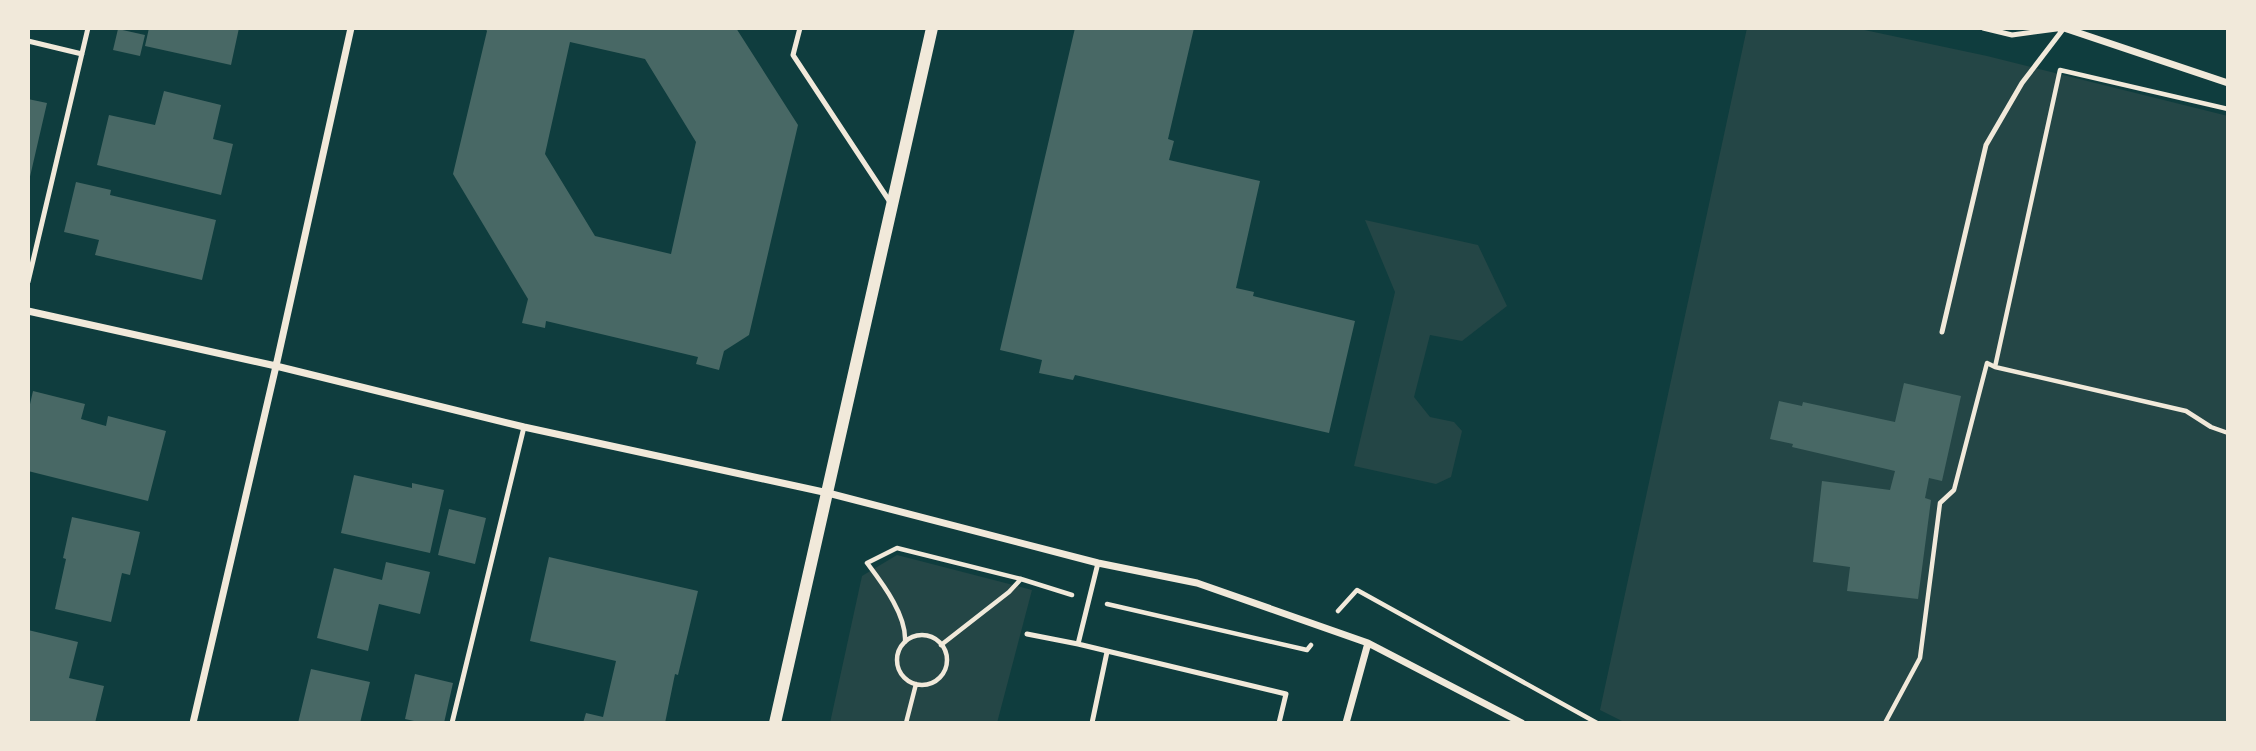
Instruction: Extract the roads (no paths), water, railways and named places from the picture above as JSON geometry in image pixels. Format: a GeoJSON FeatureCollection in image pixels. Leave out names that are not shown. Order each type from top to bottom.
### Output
{"type":"FeatureCollection","features":[{"type":"Feature","properties":{"kind":"street"},"geometry":{"type":"LineString","coordinates":[[193,723],[351,28]]}},
{"type":"Feature","properties":{"kind":"street"},"geometry":{"type":"LineString","coordinates":[[775,723],[932,28]]}},
{"type":"Feature","properties":{"kind":"street"},"geometry":{"type":"LineString","coordinates":[[2064,28],[2228,83]]}},
{"type":"Feature","properties":{"kind":"street"},"geometry":{"type":"LineString","coordinates":[[28,311],[276,366],[524,427],[828,493],[1098,562],[1197,583],[1367,643],[1521,723]]}},
{"type":"Feature","properties":{"kind":"street"},"geometry":{"type":"LineString","coordinates":[[1346,723],[1367,643]]}},
{"type":"Feature","properties":{"kind":"lane"},"geometry":{"type":"LineString","coordinates":[[28,282],[88,28]]}},
{"type":"Feature","properties":{"kind":"lane"},"geometry":{"type":"LineString","coordinates":[[800,28],[793,55],[891,204]]}},
{"type":"Feature","properties":{"kind":"lane"},"geometry":{"type":"LineString","coordinates":[[1983,28],[2012,35],[2064,28]]}},
{"type":"Feature","properties":{"kind":"lane"},"geometry":{"type":"LineString","coordinates":[[1942,332],[1986,145],[2022,83],[2064,28]]}},
{"type":"Feature","properties":{"kind":"lane"},"geometry":{"type":"LineString","coordinates":[[28,41],[82,54]]}},
{"type":"Feature","properties":{"kind":"lane"},"geometry":{"type":"LineString","coordinates":[[452,723],[524,427]]}},
{"type":"Feature","properties":{"kind":"lane"},"geometry":{"type":"LineString","coordinates":[[1078,645],[1098,562]]}},
{"type":"Feature","properties":{"kind":"lane"},"geometry":{"type":"LineString","coordinates":[[1027,634],[1286,694],[1279,723]]}},
{"type":"Feature","properties":{"kind":"lane"},"geometry":{"type":"LineString","coordinates":[[1092,723],[1107,652]]}}]}
